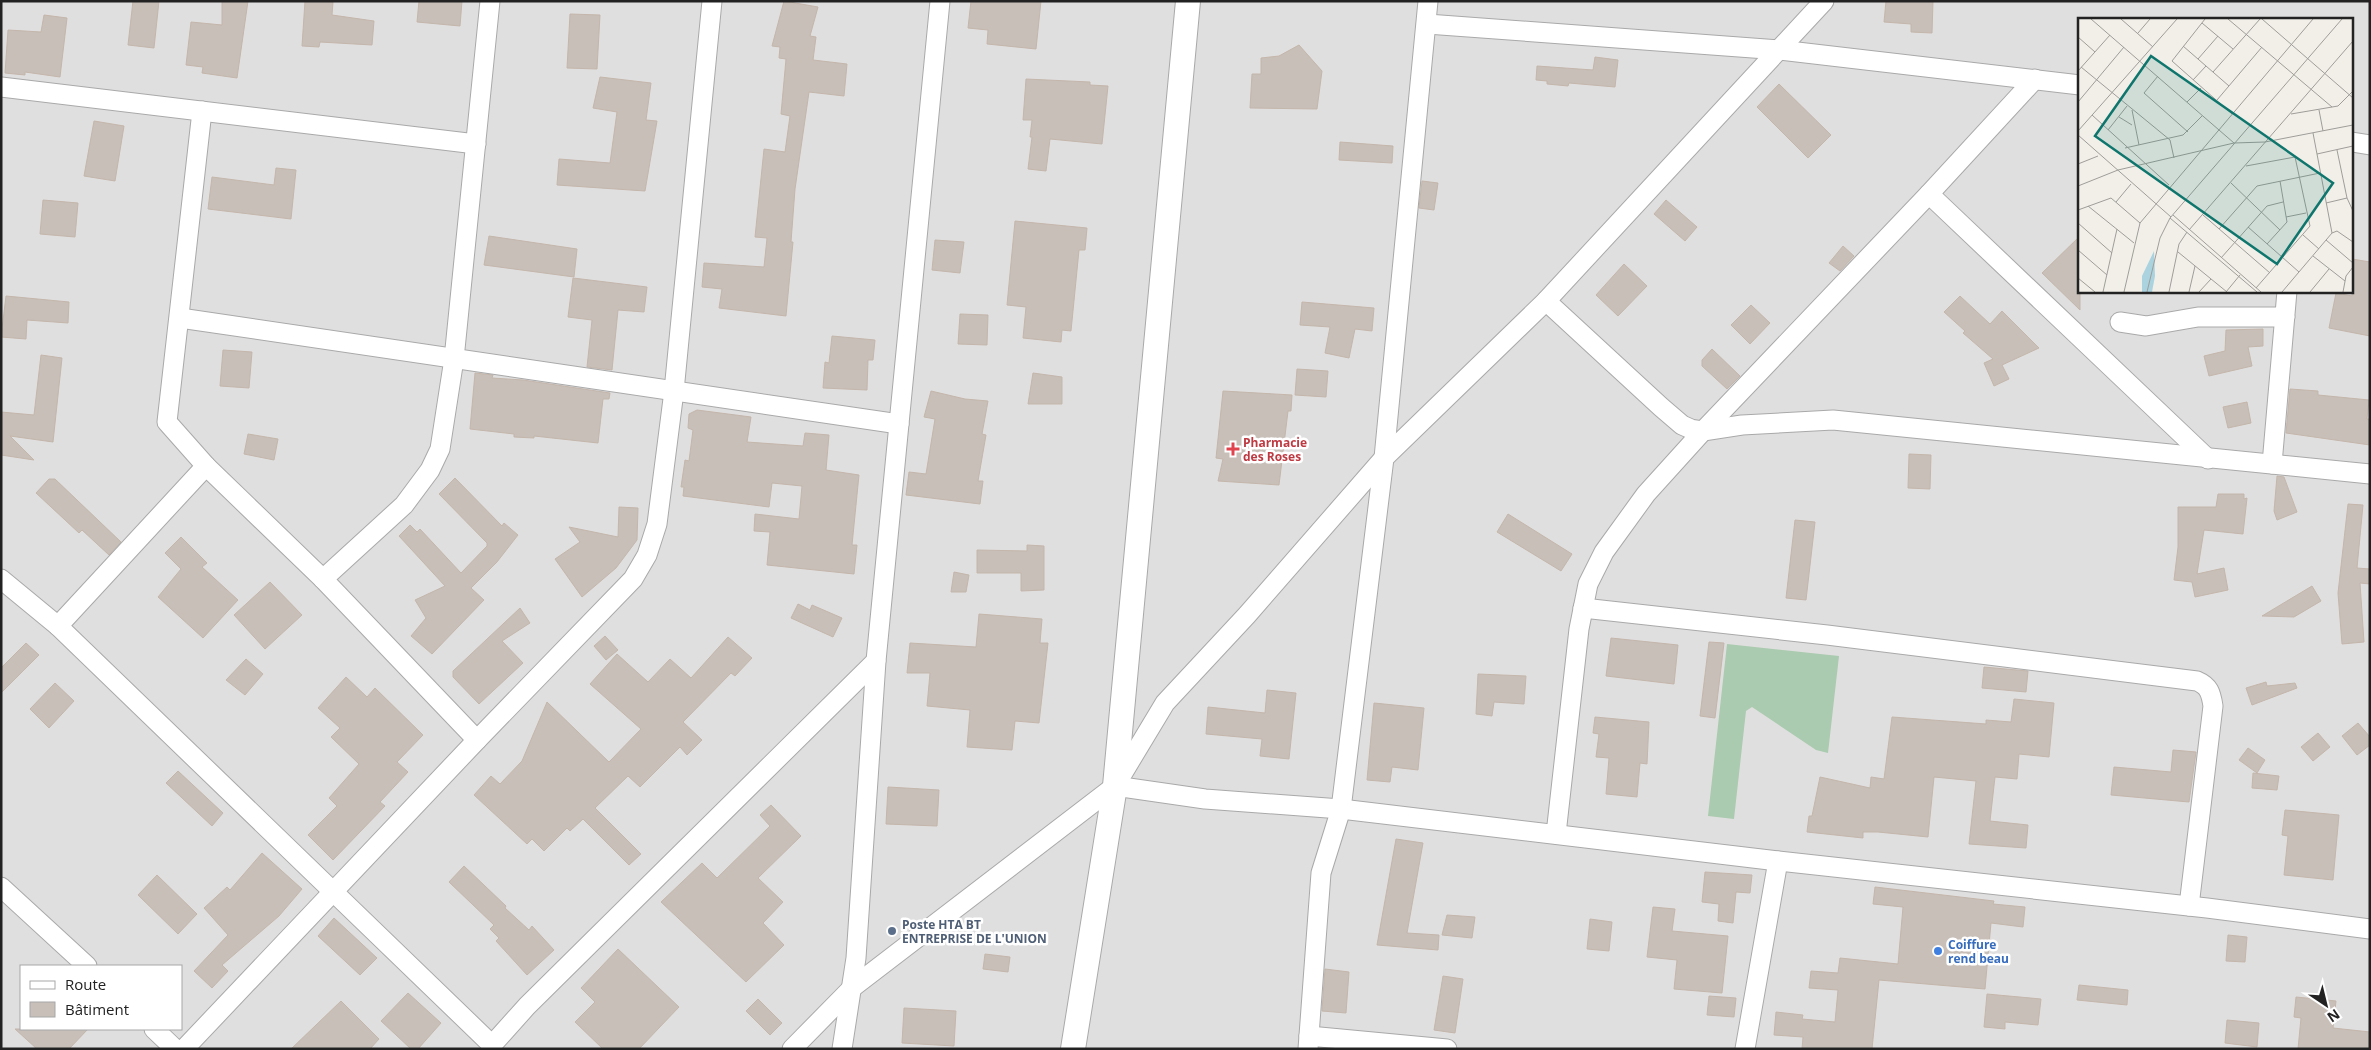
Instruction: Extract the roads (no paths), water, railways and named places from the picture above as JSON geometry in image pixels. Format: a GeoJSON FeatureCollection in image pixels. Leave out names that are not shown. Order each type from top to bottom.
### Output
{"type":"FeatureCollection","features":[{"type":"Feature","properties":{"kind":"street"},"geometry":{"type":"LineString","coordinates":[[323,579],[404,505],[430,470],[440,449],[454,359],[490,1]]}},
{"type":"Feature","properties":{"kind":"street"},"geometry":{"type":"LineString","coordinates":[[184,1049],[477,740],[633,580],[647,555],[657,524],[674,391],[712,1]]}},
{"type":"Feature","properties":{"kind":"street"},"geometry":{"type":"LineString","coordinates":[[842,1049],[853,987],[876,661],[940,1]]}},
{"type":"Feature","properties":{"kind":"street"},"geometry":{"type":"LineString","coordinates":[[1073,1049],[1115,786],[1188,1]]}},
{"type":"Feature","properties":{"kind":"street"},"geometry":{"type":"LineString","coordinates":[[1428,1],[1384,458],[1341,809],[1321,873],[1308,1042],[1447,1049]]}},
{"type":"Feature","properties":{"kind":"street"},"geometry":{"type":"LineString","coordinates":[[792,1049],[853,987],[1115,786],[1165,703],[1247,615],[1384,458],[1546,301],[1824,1]]}},
{"type":"Feature","properties":{"kind":"street"},"geometry":{"type":"LineString","coordinates":[[1427,24],[1780,50],[2078,85]]}},
{"type":"Feature","properties":{"kind":"street"},"geometry":{"type":"LineString","coordinates":[[1556,834],[1583,608],[1588,584],[1604,552],[1646,494],[1703,431],[1929,194],[2035,79]]}},
{"type":"Feature","properties":{"kind":"street"},"geometry":{"type":"LineString","coordinates":[[1,87],[476,144]]}},
{"type":"Feature","properties":{"kind":"street"},"geometry":{"type":"LineString","coordinates":[[202,111],[180,318],[166,421],[206,466],[323,579],[477,740]]}},
{"type":"Feature","properties":{"kind":"street"},"geometry":{"type":"LineString","coordinates":[[2354,142],[2370,145]]}},
{"type":"Feature","properties":{"kind":"street"},"geometry":{"type":"LineString","coordinates":[[1929,194],[2208,459]]}},
{"type":"Feature","properties":{"kind":"street"},"geometry":{"type":"LineString","coordinates":[[2272,464],[2287,292]]}},
{"type":"Feature","properties":{"kind":"street"},"geometry":{"type":"LineString","coordinates":[[1546,301],[1682,425],[1703,431],[1742,425],[1833,420],[2370,474]]}},
{"type":"Feature","properties":{"kind":"street"},"geometry":{"type":"LineString","coordinates":[[2120,322],[2146,326],[2198,318],[2285,317]]}},
{"type":"Feature","properties":{"kind":"street"},"geometry":{"type":"LineString","coordinates":[[180,318],[899,424]]}},
{"type":"Feature","properties":{"kind":"street"},"geometry":{"type":"LineString","coordinates":[[58,626],[206,466]]}},
{"type":"Feature","properties":{"kind":"street"},"geometry":{"type":"LineString","coordinates":[[1,579],[58,626],[492,1045],[527,1006],[876,661]]}},
{"type":"Feature","properties":{"kind":"street"},"geometry":{"type":"LineString","coordinates":[[1583,608],[1915,646],[2197,681],[2206,685],[2212,695],[2213,706],[2189,906]]}},
{"type":"Feature","properties":{"kind":"street"},"geometry":{"type":"LineString","coordinates":[[1115,786],[1205,799],[1341,809],[1778,861],[2189,906],[2370,929]]}},
{"type":"Feature","properties":{"kind":"street"},"geometry":{"type":"LineString","coordinates":[[1745,1049],[1778,861]]}},
{"type":"Feature","properties":{"kind":"street"},"geometry":{"type":"LineString","coordinates":[[1,887],[86,965]]}},
{"type":"Feature","properties":{"kind":"street"},"geometry":{"type":"LineString","coordinates":[[155,1030],[175,1049]]}},
{"type":"Feature","properties":{"kind":"place","name":"Pharmacie des Roses"},"geometry":{"type":"Point","coordinates":[1233,449]}},
{"type":"Feature","properties":{"kind":"place","name":"Poste HTA BT ENTREPRISE DE L'UNION"},"geometry":{"type":"Point","coordinates":[892,931]}},
{"type":"Feature","properties":{"kind":"place","name":"Coiffure rend beau"},"geometry":{"type":"Point","coordinates":[1938,951]}}]}
